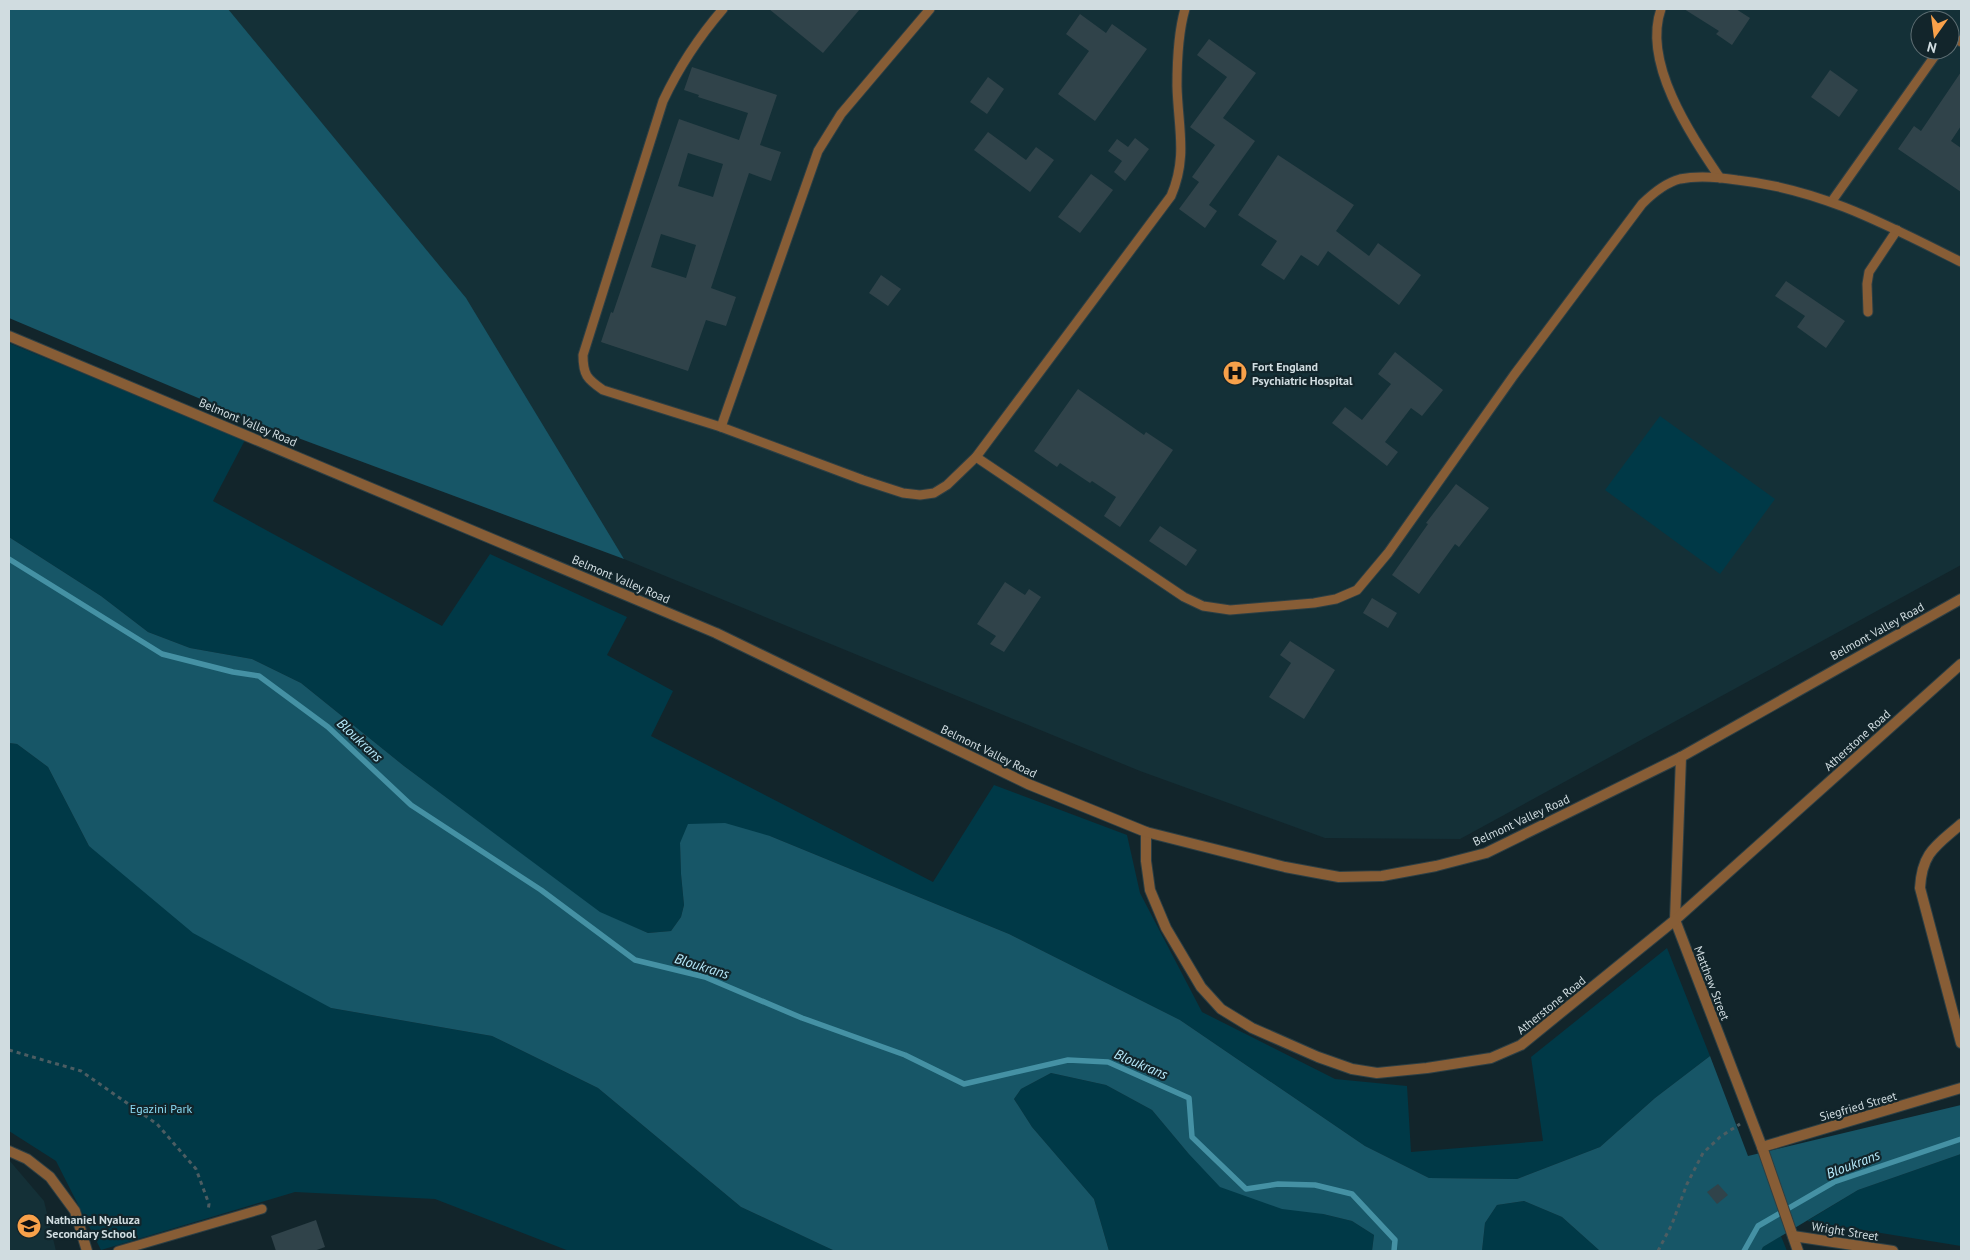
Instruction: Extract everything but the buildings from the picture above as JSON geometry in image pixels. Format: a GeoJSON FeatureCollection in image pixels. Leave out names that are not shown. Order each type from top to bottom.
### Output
{"type":"FeatureCollection","features":[{"type":"Feature","properties":{"kind":"street","name":"Belmont Valley Road"},"geometry":{"type":"LineString","coordinates":[[9,336],[716,633],[1028,784],[1146,832],[1285,868],[1339,877],[1382,876],[1436,866],[1486,853],[1681,757],[1961,599]]}},
{"type":"Feature","properties":{"kind":"street","name":"Atherstone Road"},"geometry":{"type":"LineString","coordinates":[[1146,832],[1146,861],[1150,890],[1166,928],[1201,987],[1221,1009],[1252,1028],[1318,1057],[1352,1069],[1378,1073],[1491,1058],[1521,1045],[1675,920],[1961,664]]}},
{"type":"Feature","properties":{"kind":"street","name":"Matthew Street"},"geometry":{"type":"LineString","coordinates":[[1681,757],[1675,920],[1751,1117],[1793,1236]]}},
{"type":"Feature","properties":{"kind":"street"},"geometry":{"type":"LineString","coordinates":[[1961,824],[1929,852],[1921,870],[1920,888],[1961,1043]]}},
{"type":"Feature","properties":{"kind":"street","name":"Siegfried Street"},"geometry":{"type":"LineString","coordinates":[[1762,1147],[1961,1088]]}},
{"type":"Feature","properties":{"kind":"street"},"geometry":{"type":"LineString","coordinates":[[9,1151],[27,1159],[50,1177],[75,1211],[86,1251]]}},
{"type":"Feature","properties":{"kind":"street"},"geometry":{"type":"LineString","coordinates":[[1793,1236],[1798,1251]]}},
{"type":"Feature","properties":{"kind":"street","name":"Wright Street"},"geometry":{"type":"LineString","coordinates":[[1793,1236],[1893,1251]]}},
{"type":"Feature","properties":{"kind":"lane"},"geometry":{"type":"LineString","coordinates":[[723,9],[688,52],[663,101],[583,355],[583,369],[589,380],[603,390],[720,427],[863,480],[903,493],[920,495],[934,492],[947,485],[976,456],[1171,196],[1178,180],[1182,161],[1177,85],[1181,23],[1185,9]]}},
{"type":"Feature","properties":{"kind":"lane"},"geometry":{"type":"LineString","coordinates":[[720,427],[818,151],[841,114],[930,9]]}},
{"type":"Feature","properties":{"kind":"lane"},"geometry":{"type":"LineString","coordinates":[[1661,9],[1657,35],[1659,56],[1665,80],[1680,114],[1696,143],[1720,178]]}},
{"type":"Feature","properties":{"kind":"lane"},"geometry":{"type":"LineString","coordinates":[[1832,201],[1931,60]]}},
{"type":"Feature","properties":{"kind":"lane"},"geometry":{"type":"LineString","coordinates":[[976,456],[1184,597],[1204,606],[1230,610],[1314,603],[1336,599],[1357,590],[1388,553],[1514,375],[1642,204],[1663,186],[1679,179],[1702,176],[1766,183],[1832,201],[1897,230],[1961,262]]}},
{"type":"Feature","properties":{"kind":"lane"},"geometry":{"type":"LineString","coordinates":[[1868,312],[1867,284],[1869,272],[1897,230]]}},
{"type":"Feature","properties":{"kind":"lane"},"geometry":{"type":"LineString","coordinates":[[118,1251],[262,1208]]}},
{"type":"Feature","properties":{"kind":"path"},"geometry":{"type":"LineString","coordinates":[[9,1050],[81,1071],[156,1124],[196,1169],[209,1204],[204,1226]]}},
{"type":"Feature","properties":{"kind":"path"},"geometry":{"type":"LineString","coordinates":[[1658,1251],[1672,1224],[1687,1184],[1703,1153],[1720,1137],[1751,1117]]}},
{"type":"Feature","properties":{"kind":"shaded area"},"geometry":{"type":"Polygon","coordinates":[[[9,9],[228,9],[466,298],[624,559],[255,422],[9,318],[9,9]]]}},
{"type":"Feature","properties":{"kind":"shaded area","name":"Fort England Psychiatric Hospital"},"geometry":{"type":"Polygon","coordinates":[[[228,9],[1961,9],[1961,565],[1460,839],[1325,838],[1140,771],[624,559],[550,448],[228,9]]]}},
{"type":"Feature","properties":{"kind":"shaded area"},"geometry":{"type":"Polygon","coordinates":[[[9,537],[101,596],[148,632],[190,648],[252,659],[301,683],[404,766],[600,912],[648,933],[671,931],[681,917],[684,905],[680,843],[688,824],[725,823],[770,836],[1009,934],[1180,1020],[1365,1146],[1429,1178],[1517,1179],[1600,1147],[1655,1098],[1710,1056],[1748,1156],[1961,1105],[1961,1154],[1858,1190],[1763,1247],[1761,1251],[1600,1251],[1562,1217],[1524,1201],[1497,1205],[1485,1223],[1482,1251],[1372,1251],[1374,1235],[1352,1221],[1323,1214],[1282,1209],[1220,1187],[1152,1110],[1106,1085],[1051,1073],[1021,1089],[1014,1099],[1032,1127],[1094,1199],[1109,1251],[835,1251],[741,1207],[598,1088],[492,1036],[331,1008],[193,933],[89,846],[48,767],[17,744],[9,743],[9,537]]]}},
{"type":"Feature","properties":{"kind":"shaded area","name":"Nathaniel Nyaluza Secondary School"},"geometry":{"type":"Polygon","coordinates":[[[9,1160],[44,1201],[56,1251],[9,1251],[9,1160]]]}},
{"type":"Feature","properties":{"kind":"green space"},"geometry":{"type":"Polygon","coordinates":[[[9,343],[245,440],[213,501],[442,626],[490,554],[627,617],[607,655],[673,691],[651,736],[933,882],[994,785],[1127,835],[1140,893],[1202,1012],[1335,1079],[1407,1086],[1411,1152],[1543,1141],[1531,1057],[1667,948],[1710,1056],[1655,1098],[1600,1147],[1517,1179],[1429,1178],[1365,1146],[1180,1020],[1009,934],[770,836],[680,843],[684,905],[681,917],[671,931],[648,933],[600,913],[404,766],[301,683],[252,659],[190,648],[148,632],[101,596],[9,537],[9,343]]]}},
{"type":"Feature","properties":{"kind":"green space"},"geometry":{"type":"Polygon","coordinates":[[[1660,416],[1775,499],[1720,574],[1605,490],[1660,416]]]}},
{"type":"Feature","properties":{"kind":"green space","name":"Egazini Park"},"geometry":{"type":"Polygon","coordinates":[[[9,743],[17,744],[48,767],[89,846],[331,1008],[492,1036],[598,1088],[741,1207],[835,1251],[569,1251],[435,1199],[295,1192],[101,1250],[56,1161],[9,1131],[9,743]]]}},
{"type":"Feature","properties":{"kind":"green space"},"geometry":{"type":"Polygon","coordinates":[[[1051,1073],[1106,1085],[1152,1110],[1188,1153],[1323,1214],[1352,1221],[1374,1235],[1372,1251],[1109,1251],[1094,1199],[1032,1127],[1014,1099],[1021,1089],[1051,1073]]]}},
{"type":"Feature","properties":{"kind":"green space"},"geometry":{"type":"Polygon","coordinates":[[[1961,1154],[1961,1246],[1807,1221],[1858,1190],[1961,1154]]]}},
{"type":"Feature","properties":{"kind":"green space"},"geometry":{"type":"Polygon","coordinates":[[[1524,1201],[1562,1217],[1600,1251],[1482,1251],[1485,1223],[1497,1205],[1524,1201]]]}},
{"type":"Feature","properties":{"kind":"green space"},"geometry":{"type":"Polygon","coordinates":[[[1781,1236],[1787,1251],[1761,1251],[1763,1247],[1781,1236]]]}},
{"type":"Feature","properties":{"kind":"waterway","name":"Bloukrans"},"geometry":{"type":"LineString","coordinates":[[9,559],[162,654],[233,672],[259,676],[328,727],[411,805],[541,890],[635,960],[705,977],[802,1018],[905,1055],[964,1084],[1068,1060],[1108,1062],[1189,1098],[1192,1137],[1246,1189],[1278,1184],[1315,1185],[1352,1194],[1395,1240],[1394,1251]]}},
{"type":"Feature","properties":{"kind":"waterway","name":"Bloukrans"},"geometry":{"type":"LineString","coordinates":[[1744,1251],[1758,1226],[1834,1182],[1961,1139]]}},
{"type":"Feature","properties":{"kind":"place","name":"Fort England Psychiatric Hospital"},"geometry":{"type":"Point","coordinates":[1235,373]}},
{"type":"Feature","properties":{"kind":"place","name":"Nathaniel Nyaluza Secondary School"},"geometry":{"type":"Point","coordinates":[29,1226]}}]}
